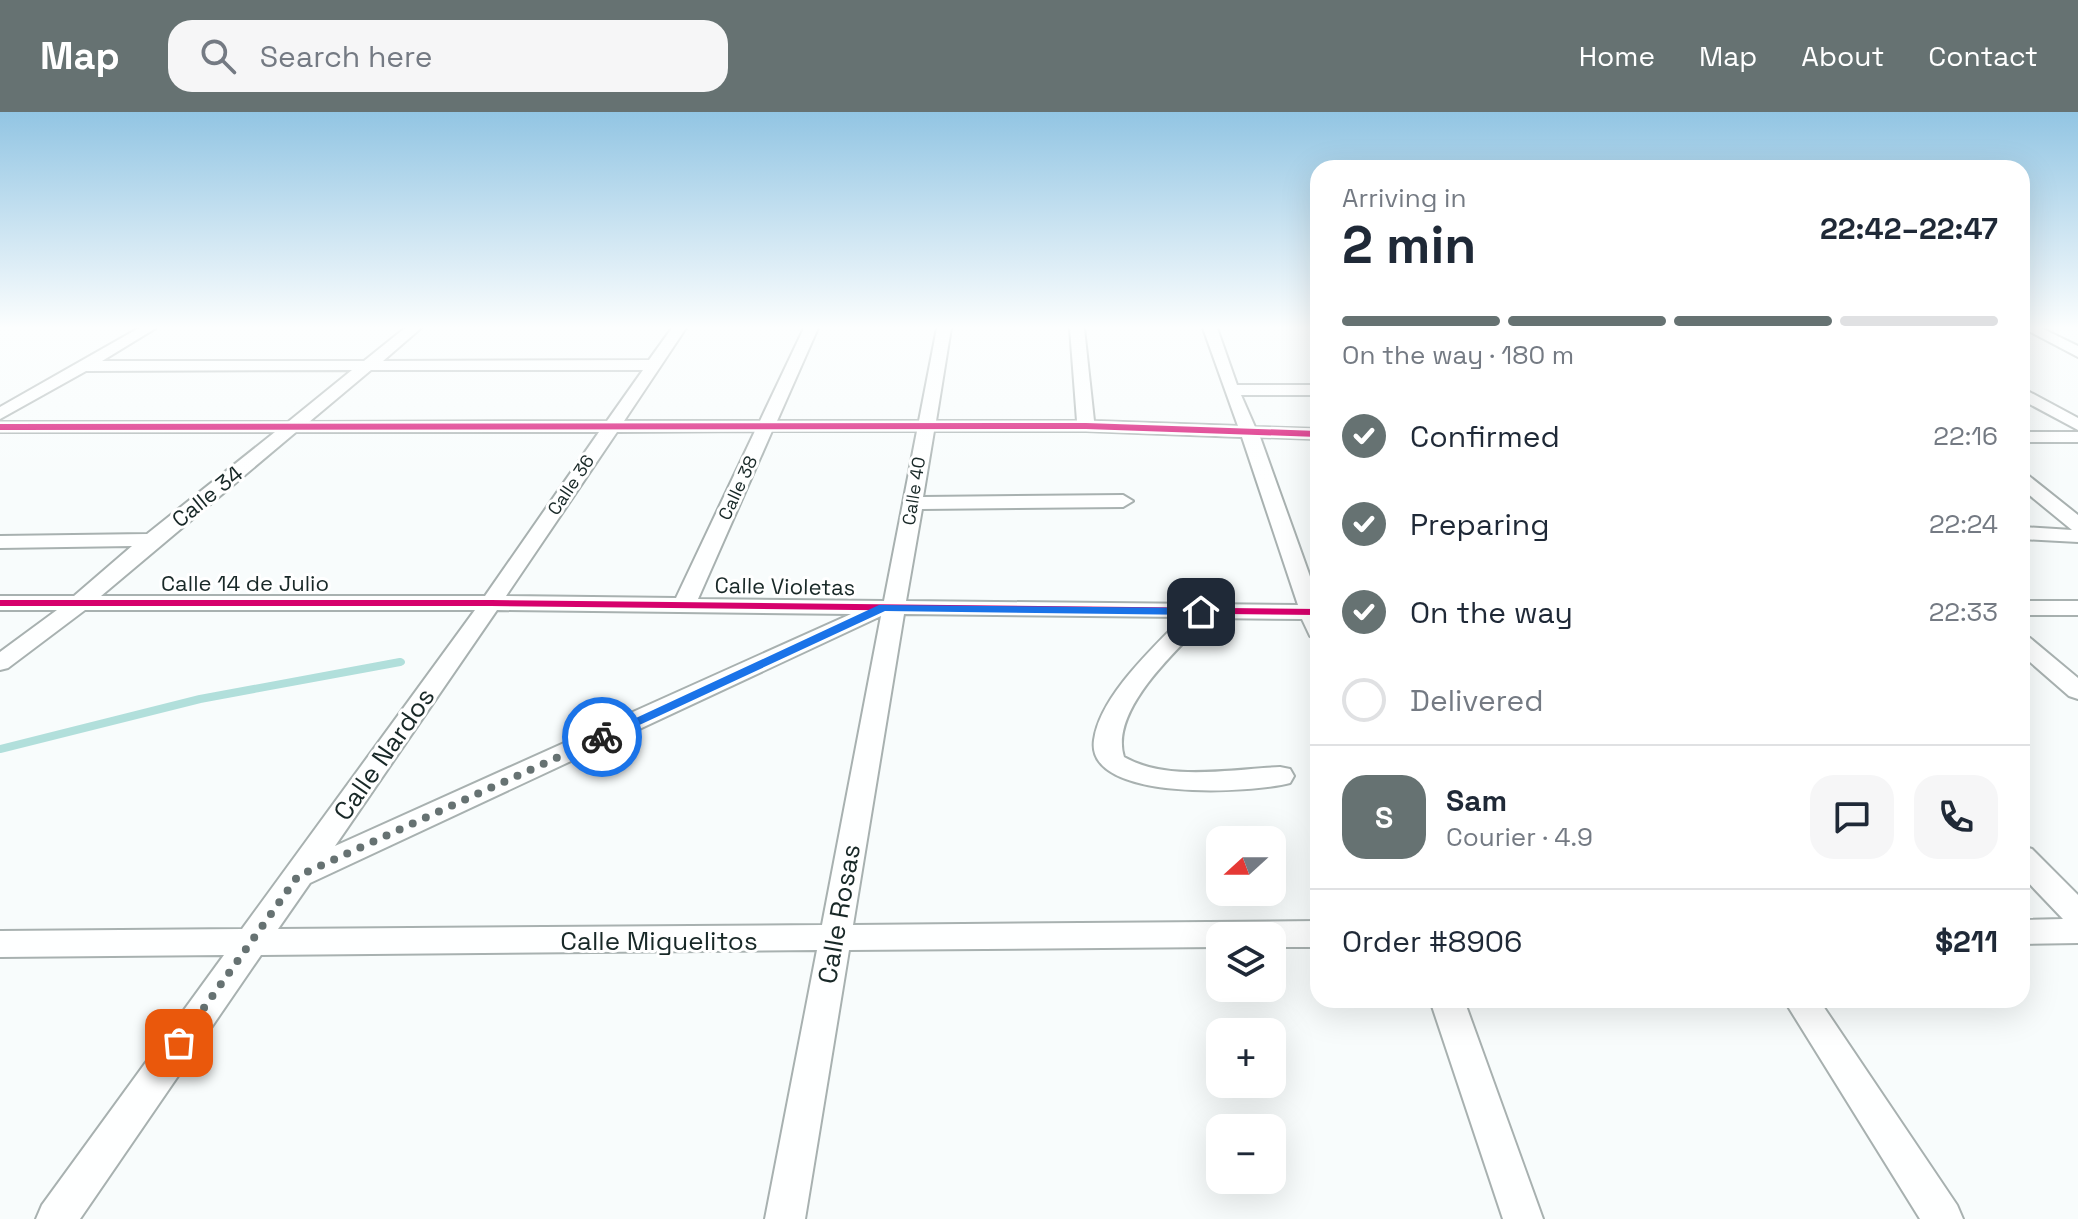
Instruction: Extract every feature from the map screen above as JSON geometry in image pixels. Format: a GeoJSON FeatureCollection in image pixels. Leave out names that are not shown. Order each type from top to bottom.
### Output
{"type":"FeatureCollection","features":[{"type":"Feature","properties":{"kind":"street"},"geometry":{"type":"LineString","coordinates":[[0,414],[59,380]]}},
{"type":"Feature","properties":{"kind":"street","name":"Calle 34"},"geometry":{"type":"LineString","coordinates":[[0,663],[80,603],[152,540],[350,380]]}},
{"type":"Feature","properties":{"kind":"street","name":"Calle 36"},"geometry":{"type":"LineString","coordinates":[[491,603],[644,380]]}},
{"type":"Feature","properties":{"kind":"street","name":"Calle 38"},"geometry":{"type":"LineString","coordinates":[[684,604],[789,380]]}},
{"type":"Feature","properties":{"kind":"street","name":"Calle 40"},"geometry":{"type":"LineString","coordinates":[[889,608],[934,380]]}},
{"type":"Feature","properties":{"kind":"street"},"geometry":{"type":"LineString","coordinates":[[1082,380],[1086,426]]}},
{"type":"Feature","properties":{"kind":"street"},"geometry":{"type":"LineString","coordinates":[[1227,380],[1310,601]]}},
{"type":"Feature","properties":{"kind":"street"},"geometry":{"type":"LineString","coordinates":[[1231,390],[1310,390]]}},
{"type":"Feature","properties":{"kind":"street"},"geometry":{"type":"LineString","coordinates":[[2030,398],[2078,425]]}},
{"type":"Feature","properties":{"kind":"street"},"geometry":{"type":"LineString","coordinates":[[0,427],[1086,426],[1310,434]]}},
{"type":"Feature","properties":{"kind":"street"},"geometry":{"type":"LineString","coordinates":[[2030,437],[2078,437]]}},
{"type":"Feature","properties":{"kind":"street"},"geometry":{"type":"LineString","coordinates":[[2030,486],[2078,525]]}},
{"type":"Feature","properties":{"kind":"street"},"geometry":{"type":"LineString","coordinates":[[911,503],[1123,501]]}},
{"type":"Feature","properties":{"kind":"street"},"geometry":{"type":"LineString","coordinates":[[2030,533],[2078,536]]}},
{"type":"Feature","properties":{"kind":"street"},"geometry":{"type":"LineString","coordinates":[[0,542],[152,540]]}},
{"type":"Feature","properties":{"kind":"street","name":"Calle 14 de Julio"},"geometry":{"type":"LineString","coordinates":[[0,603],[491,603]]}},
{"type":"Feature","properties":{"kind":"street","name":"Calle Violetas"},"geometry":{"type":"LineString","coordinates":[[491,603],[1201,612],[1310,618]]}},
{"type":"Feature","properties":{"kind":"street","name":"Calle Nardos"},"geometry":{"type":"LineString","coordinates":[[56,1219],[491,603]]}},
{"type":"Feature","properties":{"kind":"street"},"geometry":{"type":"LineString","coordinates":[[298,876],[889,608]]}},
{"type":"Feature","properties":{"kind":"street","name":"Calle Rosas"},"geometry":{"type":"LineString","coordinates":[[785,1219],[889,608]]}},
{"type":"Feature","properties":{"kind":"street"},"geometry":{"type":"LineString","coordinates":[[2030,608],[2078,608]]}},
{"type":"Feature","properties":{"kind":"street"},"geometry":{"type":"LineString","coordinates":[[1201,612],[1124,697],[1106,735],[1110,755],[1117,767],[1132,774],[1156,778],[1280,776]]}},
{"type":"Feature","properties":{"kind":"street"},"geometry":{"type":"LineString","coordinates":[[2030,650],[2078,691]]}},
{"type":"Feature","properties":{"kind":"street"},"geometry":{"type":"LineString","coordinates":[[2030,865],[2078,915]]}},
{"type":"Feature","properties":{"kind":"street"},"geometry":{"type":"LineString","coordinates":[[2030,932],[2078,931]]}},
{"type":"Feature","properties":{"kind":"street","name":"Calle Miguelitos"},"geometry":{"type":"LineString","coordinates":[[0,944],[1310,934]]}},
{"type":"Feature","properties":{"kind":"street"},"geometry":{"type":"LineString","coordinates":[[1450,1008],[1523,1219]]}},
{"type":"Feature","properties":{"kind":"street"},"geometry":{"type":"LineString","coordinates":[[1806,1008],[1943,1219]]}},
{"type":"Feature","properties":{"kind":"waterway"},"geometry":{"type":"LineString","coordinates":[[395,663],[400,662]]}},
{"type":"Feature","properties":{"kind":"waterway"},"geometry":{"type":"LineString","coordinates":[[395,663],[402,662]]}},
{"type":"Feature","properties":{"kind":"waterway"},"geometry":{"type":"LineString","coordinates":[[0,749],[200,699],[395,663]]}},
{"type":"Feature","properties":{"kind":"waterway"},"geometry":{"type":"LineString","coordinates":[[387,664],[395,663]]}},
{"type":"Feature","properties":{"kind":"cycle path"},"geometry":{"type":"LineString","coordinates":[[0,427],[1086,426],[1310,434]]}},
{"type":"Feature","properties":{"kind":"cycle path"},"geometry":{"type":"LineString","coordinates":[[0,603],[491,603],[1310,612]]}},
{"type":"Feature","properties":{"kind":"way so far"},"geometry":{"type":"LineString","coordinates":[[179,1043],[298,876],[602,737]]}},
{"type":"Feature","properties":{"kind":"route"},"geometry":{"type":"LineString","coordinates":[[602,737],[883,608],[1201,612]]}}]}
